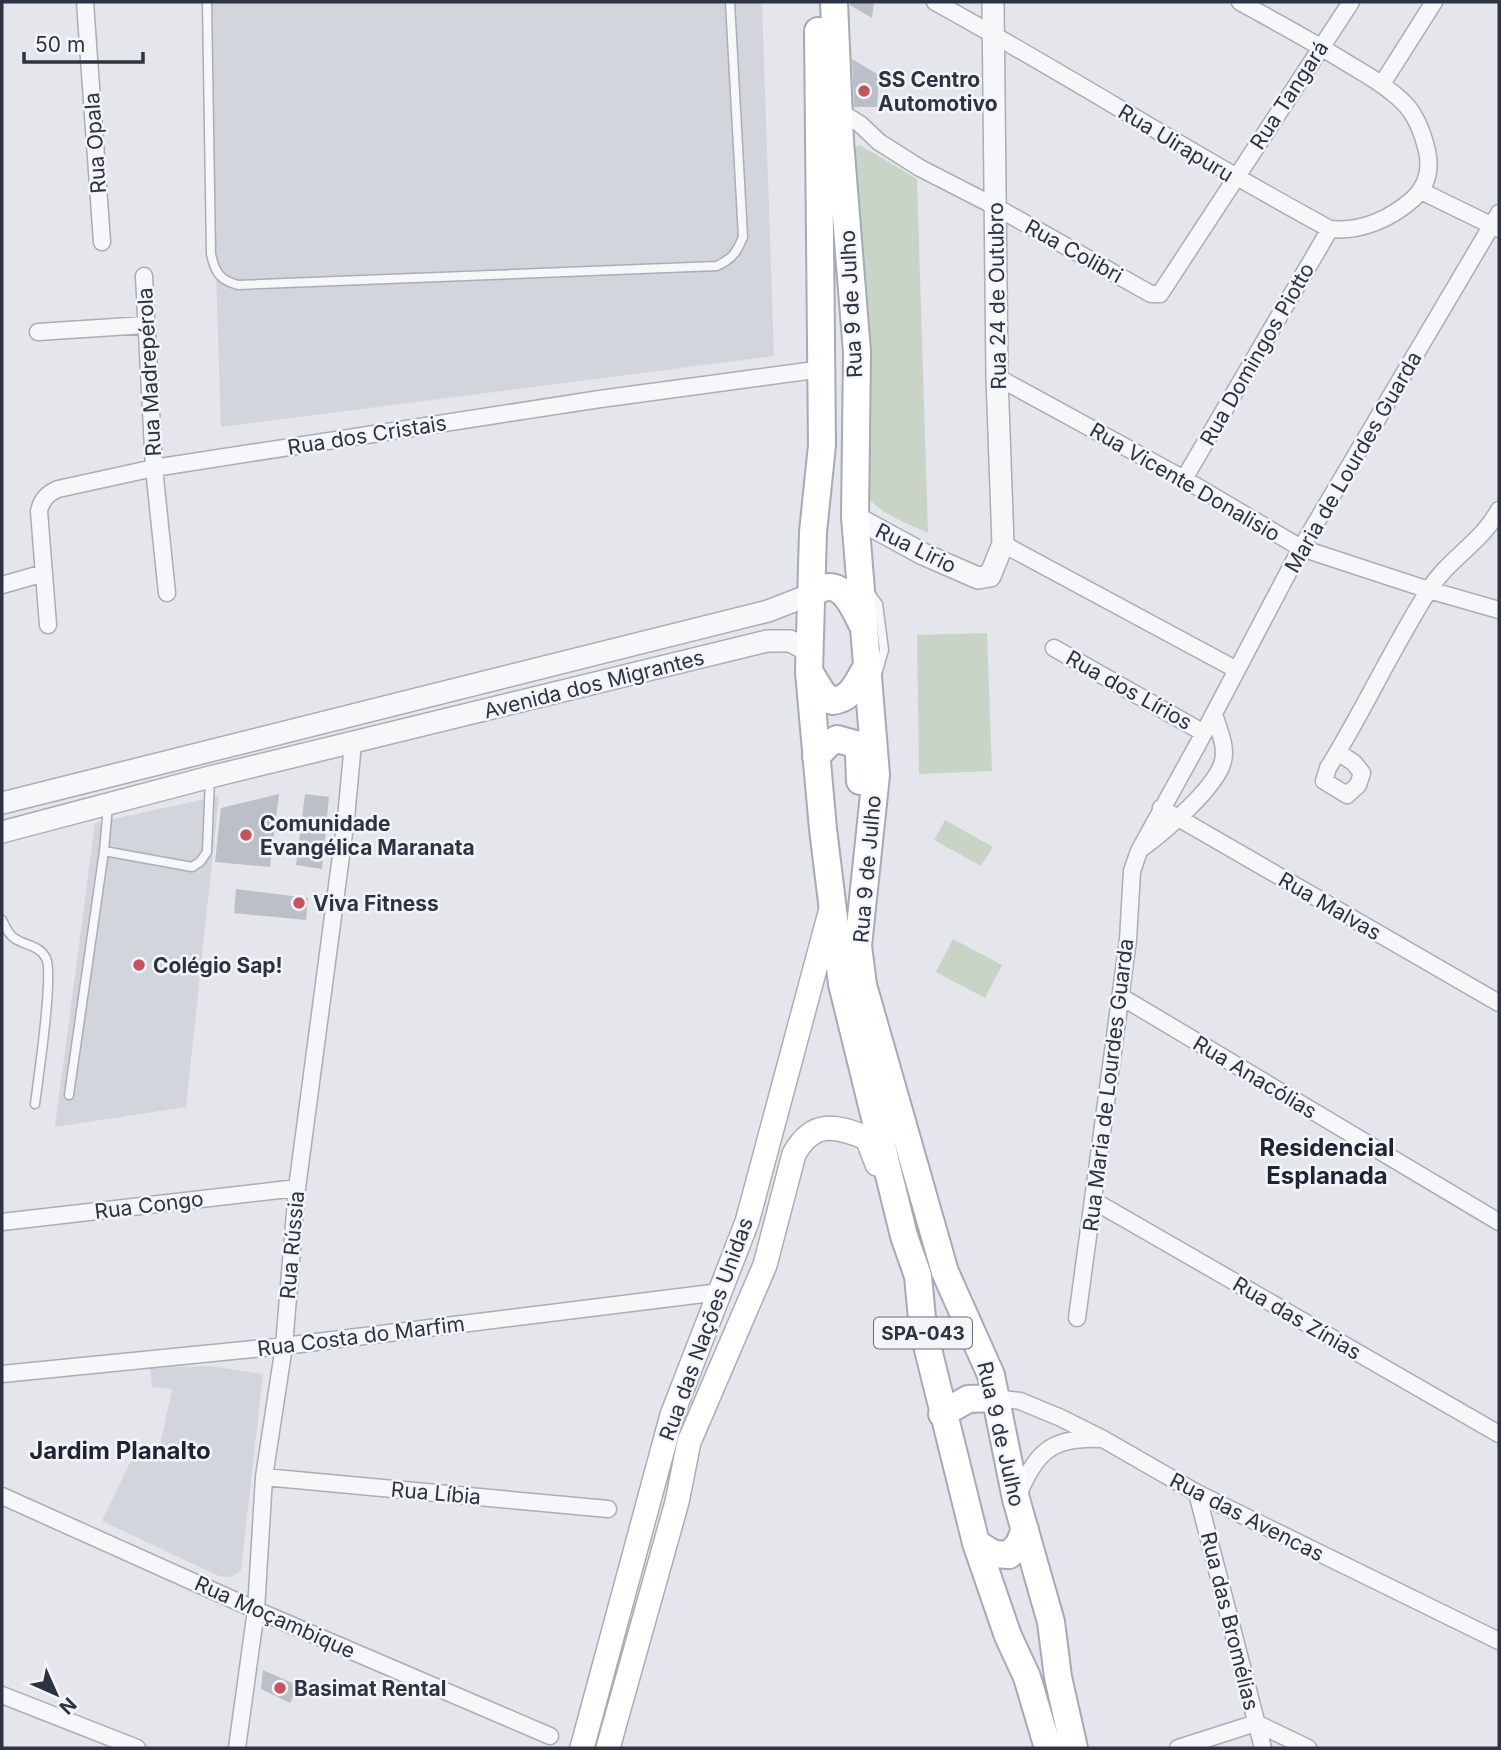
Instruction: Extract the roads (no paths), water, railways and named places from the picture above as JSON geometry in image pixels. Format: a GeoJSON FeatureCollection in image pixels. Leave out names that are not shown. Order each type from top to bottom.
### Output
{"type":"FeatureCollection","features":[{"type":"Feature","properties":{"kind":"main road","name":"Rua 9 de Julho"},"geometry":{"type":"LineString","coordinates":[[818,2],[829,144],[857,352],[855,517],[876,775],[858,946],[863,985],[945,1272],[991,1375],[1016,1499],[1051,1622],[1058,1677],[1074,1748]]}},
{"type":"Feature","properties":{"kind":"main road","name":"Rua 9 de Julho"},"geometry":{"type":"LineString","coordinates":[[834,2],[839,111],[829,144],[822,445],[813,532],[809,661],[831,909],[842,984],[904,1236],[918,1276],[923,1329],[976,1543],[1008,1636],[1027,1677],[1048,1748]]}},
{"type":"Feature","properties":{"kind":"main road"},"geometry":{"type":"LineString","coordinates":[[822,369],[832,368],[842,388],[846,448],[854,462]]}},
{"type":"Feature","properties":{"kind":"main road"},"geometry":{"type":"LineString","coordinates":[[812,594],[820,589],[838,589],[848,596],[865,631]]}},
{"type":"Feature","properties":{"kind":"main road"},"geometry":{"type":"LineString","coordinates":[[809,661],[823,694],[832,701],[844,700],[868,681]]}},
{"type":"Feature","properties":{"kind":"main road"},"geometry":{"type":"LineString","coordinates":[[816,757],[837,739],[855,744],[859,754],[861,810],[850,918],[858,946]]}},
{"type":"Feature","properties":{"kind":"main road","name":"Rua das Nações Unidas"},"geometry":{"type":"LineString","coordinates":[[582,1748],[672,1415],[747,1222],[831,909]]}},
{"type":"Feature","properties":{"kind":"main road","name":"Rua das Nações Unidas"},"geometry":{"type":"LineString","coordinates":[[608,1748],[677,1502],[689,1441],[765,1265],[794,1154],[801,1141],[811,1134],[831,1127],[846,1129],[867,1138],[904,1236]]}},
{"type":"Feature","properties":{"kind":"main road"},"geometry":{"type":"LineString","coordinates":[[943,1414],[968,1399],[995,1398]]}},
{"type":"Feature","properties":{"kind":"main road"},"geometry":{"type":"LineString","coordinates":[[976,1543],[994,1554],[1009,1555],[1019,1544],[1025,1529]]}},
{"type":"Feature","properties":{"kind":"street","name":"Rua Opala"},"geometry":{"type":"LineString","coordinates":[[85,2],[102,242]]}},
{"type":"Feature","properties":{"kind":"street","name":"Rua Uirapuru"},"geometry":{"type":"LineString","coordinates":[[935,2],[994,34],[1235,178],[1330,229]]}},
{"type":"Feature","properties":{"kind":"street","name":"Rua 24 de Outubro"},"geometry":{"type":"LineString","coordinates":[[978,578],[990,576],[1003,544],[997,377],[993,2]]}},
{"type":"Feature","properties":{"kind":"street"},"geometry":{"type":"LineString","coordinates":[[1240,2],[1381,84],[1404,104],[1420,128],[1429,160],[1427,177],[1421,191],[1387,218],[1362,227],[1330,229]]}},
{"type":"Feature","properties":{"kind":"street","name":"Rua Tangará"},"geometry":{"type":"LineString","coordinates":[[1160,294],[1351,2]]}},
{"type":"Feature","properties":{"kind":"street"},"geometry":{"type":"LineString","coordinates":[[1381,84],[1434,2]]}},
{"type":"Feature","properties":{"kind":"street","name":"Rua Colibri"},"geometry":{"type":"LineString","coordinates":[[839,111],[860,124],[879,142],[920,168],[996,207],[1151,294],[1160,294]]}},
{"type":"Feature","properties":{"kind":"street","name":"Rua Colibri"},"geometry":{"type":"LineString","coordinates":[[829,144],[857,137],[879,142]]}},
{"type":"Feature","properties":{"kind":"street"},"geometry":{"type":"LineString","coordinates":[[1421,191],[1497,222]]}},
{"type":"Feature","properties":{"kind":"street","name":"Maria de Lourdes Guarda"},"geometry":{"type":"LineString","coordinates":[[1214,714],[1301,548],[1497,222]]}},
{"type":"Feature","properties":{"kind":"street","name":"Rua Domingos Piotto"},"geometry":{"type":"LineString","coordinates":[[1184,479],[1330,229]]}},
{"type":"Feature","properties":{"kind":"street","name":"Rua Madrepérola"},"geometry":{"type":"LineString","coordinates":[[144,276],[154,468],[167,593]]}},
{"type":"Feature","properties":{"kind":"street"},"geometry":{"type":"LineString","coordinates":[[38,332],[145,325]]}},
{"type":"Feature","properties":{"kind":"street","name":"Rua dos Cristais"},"geometry":{"type":"LineString","coordinates":[[48,625],[39,511],[41,502],[48,494],[58,489],[154,468],[600,399],[822,369]]}},
{"type":"Feature","properties":{"kind":"street","name":"Rua Vicente Donalisio"},"geometry":{"type":"LineString","coordinates":[[997,377],[1184,479],[1301,548],[1499,610]]}},
{"type":"Feature","properties":{"kind":"street"},"geometry":{"type":"LineString","coordinates":[[1338,752],[1429,590],[1462,552],[1493,523],[1499,510]]}},
{"type":"Feature","properties":{"kind":"street","name":"Rua Lirio"},"geometry":{"type":"LineString","coordinates":[[855,517],[923,554],[978,578]]}},
{"type":"Feature","properties":{"kind":"street"},"geometry":{"type":"LineString","coordinates":[[1003,544],[1237,670]]}},
{"type":"Feature","properties":{"kind":"street"},"geometry":{"type":"LineString","coordinates":[[2,585],[44,573]]}},
{"type":"Feature","properties":{"kind":"street","name":"Avenida dos Migrantes"},"geometry":{"type":"LineString","coordinates":[[2,803],[768,611],[812,594]]}},
{"type":"Feature","properties":{"kind":"street","name":"Avenida dos Migrantes"},"geometry":{"type":"LineString","coordinates":[[2,832],[211,777],[767,640],[790,641],[809,661]]}},
{"type":"Feature","properties":{"kind":"street","name":"Rua dos Lírios"},"geometry":{"type":"LineString","coordinates":[[1054,648],[1204,733]]}},
{"type":"Feature","properties":{"kind":"street","name":"Avenida dos Migrantes"},"geometry":{"type":"LineString","coordinates":[[377,737],[368,730],[369,724],[375,718],[471,692],[489,681]]}},
{"type":"Feature","properties":{"kind":"street"},"geometry":{"type":"LineString","coordinates":[[1139,851],[1180,819],[1211,782],[1224,761],[1224,748],[1214,714]]}},
{"type":"Feature","properties":{"kind":"street","name":"Rua Maria de Lourdes Guarda"},"geometry":{"type":"LineString","coordinates":[[1077,1318],[1128,940],[1132,871],[1161,808],[1214,714]]}},
{"type":"Feature","properties":{"kind":"street","name":"Avenida dos Migrantes"},"geometry":{"type":"LineString","coordinates":[[108,803],[112,786],[119,781],[261,746],[282,732]]}},
{"type":"Feature","properties":{"kind":"street","name":"Rua Rússia"},"geometry":{"type":"LineString","coordinates":[[237,1748],[256,1610],[264,1477],[284,1346],[297,1188],[346,818],[353,743]]}},
{"type":"Feature","properties":{"kind":"street"},"geometry":{"type":"LineString","coordinates":[[30,824],[19,817],[18,808],[22,801],[32,795]]}},
{"type":"Feature","properties":{"kind":"street","name":"Rua Malvas"},"geometry":{"type":"LineString","coordinates":[[1161,808],[1499,1003]]}},
{"type":"Feature","properties":{"kind":"street","name":"Rua Anacólias"},"geometry":{"type":"LineString","coordinates":[[1120,996],[1499,1222]]}},
{"type":"Feature","properties":{"kind":"street","name":"Rua Congo"},"geometry":{"type":"LineString","coordinates":[[2,1222],[297,1188]]}},
{"type":"Feature","properties":{"kind":"street","name":"Rua das Zínias"},"geometry":{"type":"LineString","coordinates":[[1094,1201],[1499,1434]]}},
{"type":"Feature","properties":{"kind":"street","name":"Rua Costa do Marfim"},"geometry":{"type":"LineString","coordinates":[[2,1374],[284,1346],[720,1292]]}},
{"type":"Feature","properties":{"kind":"street","name":"Rua das Avencas"},"geometry":{"type":"LineString","coordinates":[[995,1398],[1020,1401],[1103,1439],[1197,1493],[1499,1641]]}},
{"type":"Feature","properties":{"kind":"street"},"geometry":{"type":"LineString","coordinates":[[1016,1499],[1033,1464],[1042,1454],[1075,1438],[1103,1439]]}},
{"type":"Feature","properties":{"kind":"street","name":"Rua Líbia"},"geometry":{"type":"LineString","coordinates":[[264,1477],[608,1509]]}},
{"type":"Feature","properties":{"kind":"street","name":"Rua das Bromélias"},"geometry":{"type":"LineString","coordinates":[[1197,1493],[1263,1748]]}},
{"type":"Feature","properties":{"kind":"street","name":"Rua Moçambique"},"geometry":{"type":"LineString","coordinates":[[2,1496],[256,1610],[550,1736]]}},
{"type":"Feature","properties":{"kind":"street"},"geometry":{"type":"LineString","coordinates":[[2,1695],[137,1748]]}},
{"type":"Feature","properties":{"kind":"street"},"geometry":{"type":"LineString","coordinates":[[1178,1748],[1256,1723],[1308,1748]]}},
{"type":"Feature","properties":{"kind":"lane"},"geometry":{"type":"LineString","coordinates":[[207,2],[211,254],[214,270],[223,281],[238,285],[717,266],[731,260],[743,237],[730,2]]}},
{"type":"Feature","properties":{"kind":"lane"},"geometry":{"type":"LineString","coordinates":[[861,580],[878,604],[884,650],[868,681]]}},
{"type":"Feature","properties":{"kind":"lane"},"geometry":{"type":"LineString","coordinates":[[104,851],[192,867],[200,862],[207,852],[211,777]]}},
{"type":"Feature","properties":{"kind":"lane"},"geometry":{"type":"LineString","coordinates":[[69,1095],[104,851],[108,803]]}},
{"type":"Feature","properties":{"kind":"lane"},"geometry":{"type":"LineString","coordinates":[[2,920],[13,938],[40,951],[48,965],[45,1028],[35,1104]]}},
{"type":"Feature","properties":{"kind":"place","name":"SS Centro Automotivo"},"geometry":{"type":"Point","coordinates":[864,91]}},
{"type":"Feature","properties":{"kind":"place","name":"Comunidade Evangélica Maranata"},"geometry":{"type":"Point","coordinates":[246,835]}},
{"type":"Feature","properties":{"kind":"place","name":"Viva Fitness"},"geometry":{"type":"Point","coordinates":[299,903]}},
{"type":"Feature","properties":{"kind":"place","name":"Colégio Sap!"},"geometry":{"type":"Point","coordinates":[139,965]}},
{"type":"Feature","properties":{"kind":"place","name":"Basimat Rental"},"geometry":{"type":"Point","coordinates":[280,1688]}},
{"type":"Feature","properties":{"kind":"district","name":"Residencial Esplanada"},"geometry":{"type":"Point","coordinates":[1327,1161]}},
{"type":"Feature","properties":{"kind":"district","name":"Jardim Planalto"},"geometry":{"type":"Point","coordinates":[120,1450]}}]}
